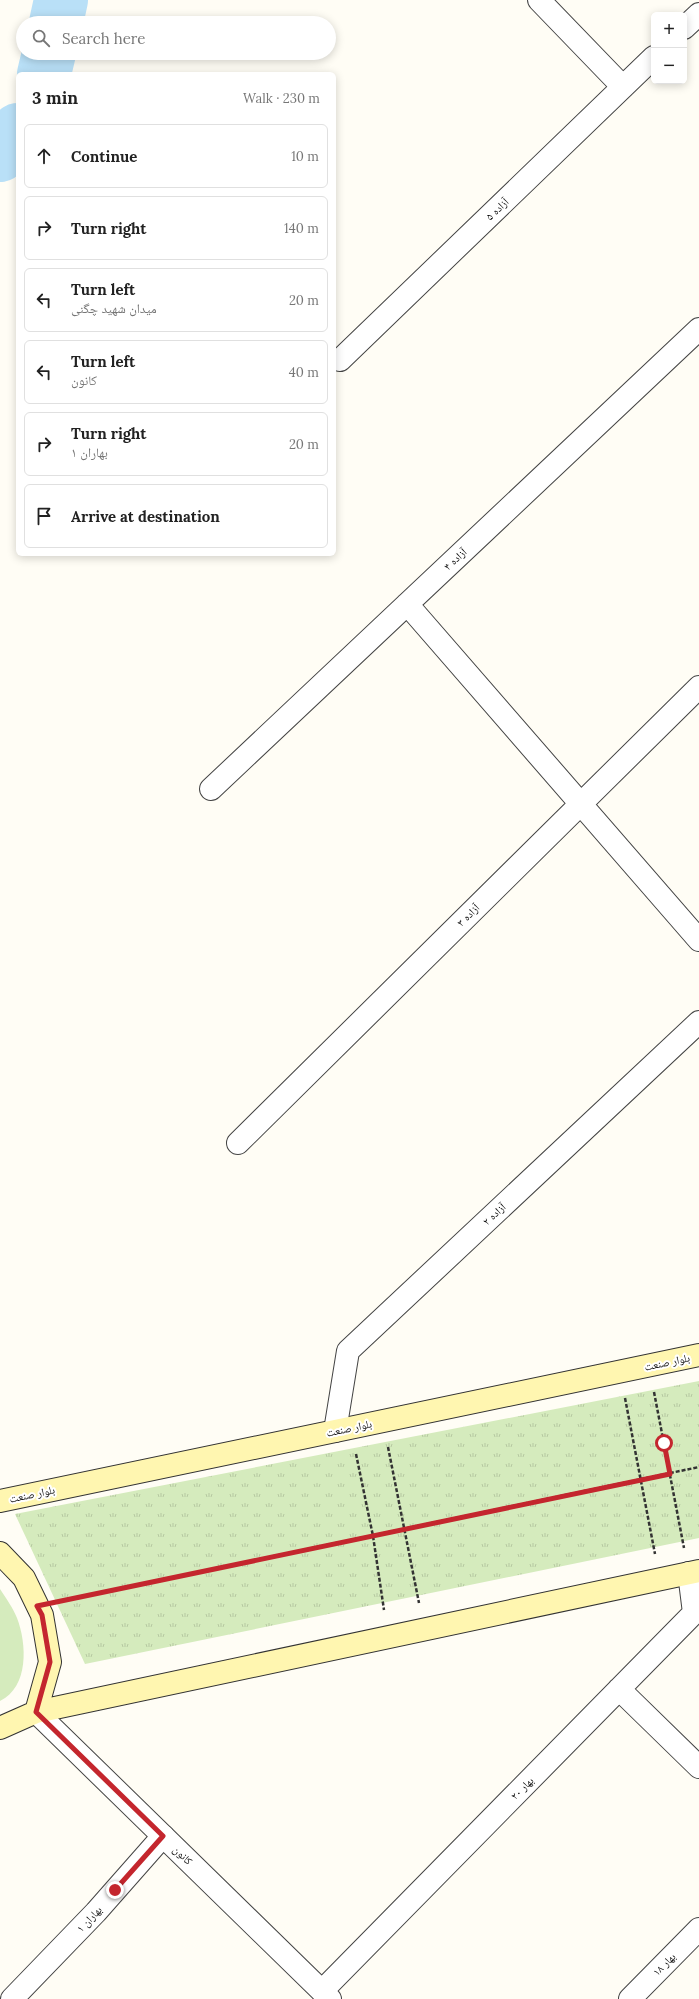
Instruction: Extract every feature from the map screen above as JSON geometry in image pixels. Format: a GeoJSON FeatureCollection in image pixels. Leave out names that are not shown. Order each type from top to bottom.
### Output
{"type":"FeatureCollection","features":[{"type":"Feature","properties":{"kind":"main road","name":"بلوار صنعت"},"geometry":{"type":"LineString","coordinates":[[0,1501],[649,1366],[696,1353]]}},
{"type":"Feature","properties":{"kind":"main road"},"geometry":{"type":"LineString","coordinates":[[0,1553],[24,1578],[42,1615],[50,1662],[36,1712]]}},
{"type":"Feature","properties":{"kind":"main road"},"geometry":{"type":"LineString","coordinates":[[0,1728],[36,1712],[694,1572]]}},
{"type":"Feature","properties":{"kind":"street"},"geometry":{"type":"LineString","coordinates":[[539,0],[623,87]]}},
{"type":"Feature","properties":{"kind":"street"},"geometry":{"type":"LineString","coordinates":[[687,25],[699,14]]}},
{"type":"Feature","properties":{"kind":"street","name":"آزاده ۵"},"geometry":{"type":"LineString","coordinates":[[340,360],[651,60]]}},
{"type":"Feature","properties":{"kind":"street","name":"آزاده ۴"},"geometry":{"type":"LineString","coordinates":[[211,788],[699,329]]}},
{"type":"Feature","properties":{"kind":"street"},"geometry":{"type":"LineString","coordinates":[[407,604],[699,940]]}},
{"type":"Feature","properties":{"kind":"street","name":"آزاده ۳"},"geometry":{"type":"LineString","coordinates":[[238,1143],[699,687]]}},
{"type":"Feature","properties":{"kind":"street","name":"آزاده ۲"},"geometry":{"type":"LineString","coordinates":[[343,1429],[348,1351],[699,1022]]}},
{"type":"Feature","properties":{"kind":"street","name":"بهار ۲۰"},"geometry":{"type":"LineString","coordinates":[[326,1995],[619,1689],[694,1613],[694,1572]]}},
{"type":"Feature","properties":{"kind":"street"},"geometry":{"type":"LineString","coordinates":[[619,1689],[699,1767]]}},
{"type":"Feature","properties":{"kind":"street","name":"کانون"},"geometry":{"type":"LineString","coordinates":[[36,1712],[326,1995]]}},
{"type":"Feature","properties":{"kind":"street","name":"بهاران ۱"},"geometry":{"type":"LineString","coordinates":[[12,1999],[96,1912],[163,1836]]}},
{"type":"Feature","properties":{"kind":"street","name":"بهار ۱۸"},"geometry":{"type":"LineString","coordinates":[[630,1999],[699,1929]]}},
{"type":"Feature","properties":{"kind":"path"},"geometry":{"type":"LineString","coordinates":[[649,1366],[670,1474],[694,1572]]}},
{"type":"Feature","properties":{"kind":"path"},"geometry":{"type":"LineString","coordinates":[[620,1372],[660,1579]]}},
{"type":"Feature","properties":{"kind":"path"},"geometry":{"type":"LineString","coordinates":[[383,1421],[424,1630]]}},
{"type":"Feature","properties":{"kind":"path"},"geometry":{"type":"LineString","coordinates":[[343,1429],[372,1536],[388,1637]]}},
{"type":"Feature","properties":{"kind":"path"},"geometry":{"type":"LineString","coordinates":[[37,1606],[699,1467]]}},
{"type":"Feature","properties":{"kind":"green space"},"geometry":{"type":"Polygon","coordinates":[[[699,1381],[699,1538],[85,1664],[15,1514],[699,1381]]]}},
{"type":"Feature","properties":{"kind":"green space"},"geometry":{"type":"Polygon","coordinates":[[[0,1589],[17,1618],[23,1640],[24,1652],[21,1675],[16,1686],[0,1701],[0,1589]]]}},
{"type":"Feature","properties":{"kind":"waterway"},"geometry":{"type":"LineString","coordinates":[[58,16],[61,0]]}},
{"type":"Feature","properties":{"kind":"waterway"},"geometry":{"type":"LineString","coordinates":[[44,72],[47,60]]}},
{"type":"Feature","properties":{"kind":"waterway"},"geometry":{"type":"LineString","coordinates":[[0,155],[16,133]]}},
{"type":"Feature","properties":{"kind":"route"},"geometry":{"type":"LineString","coordinates":[[115,1890],[163,1836],[36,1712],[50,1662],[42,1615],[37,1606],[670,1474],[664,1443]]}}]}
